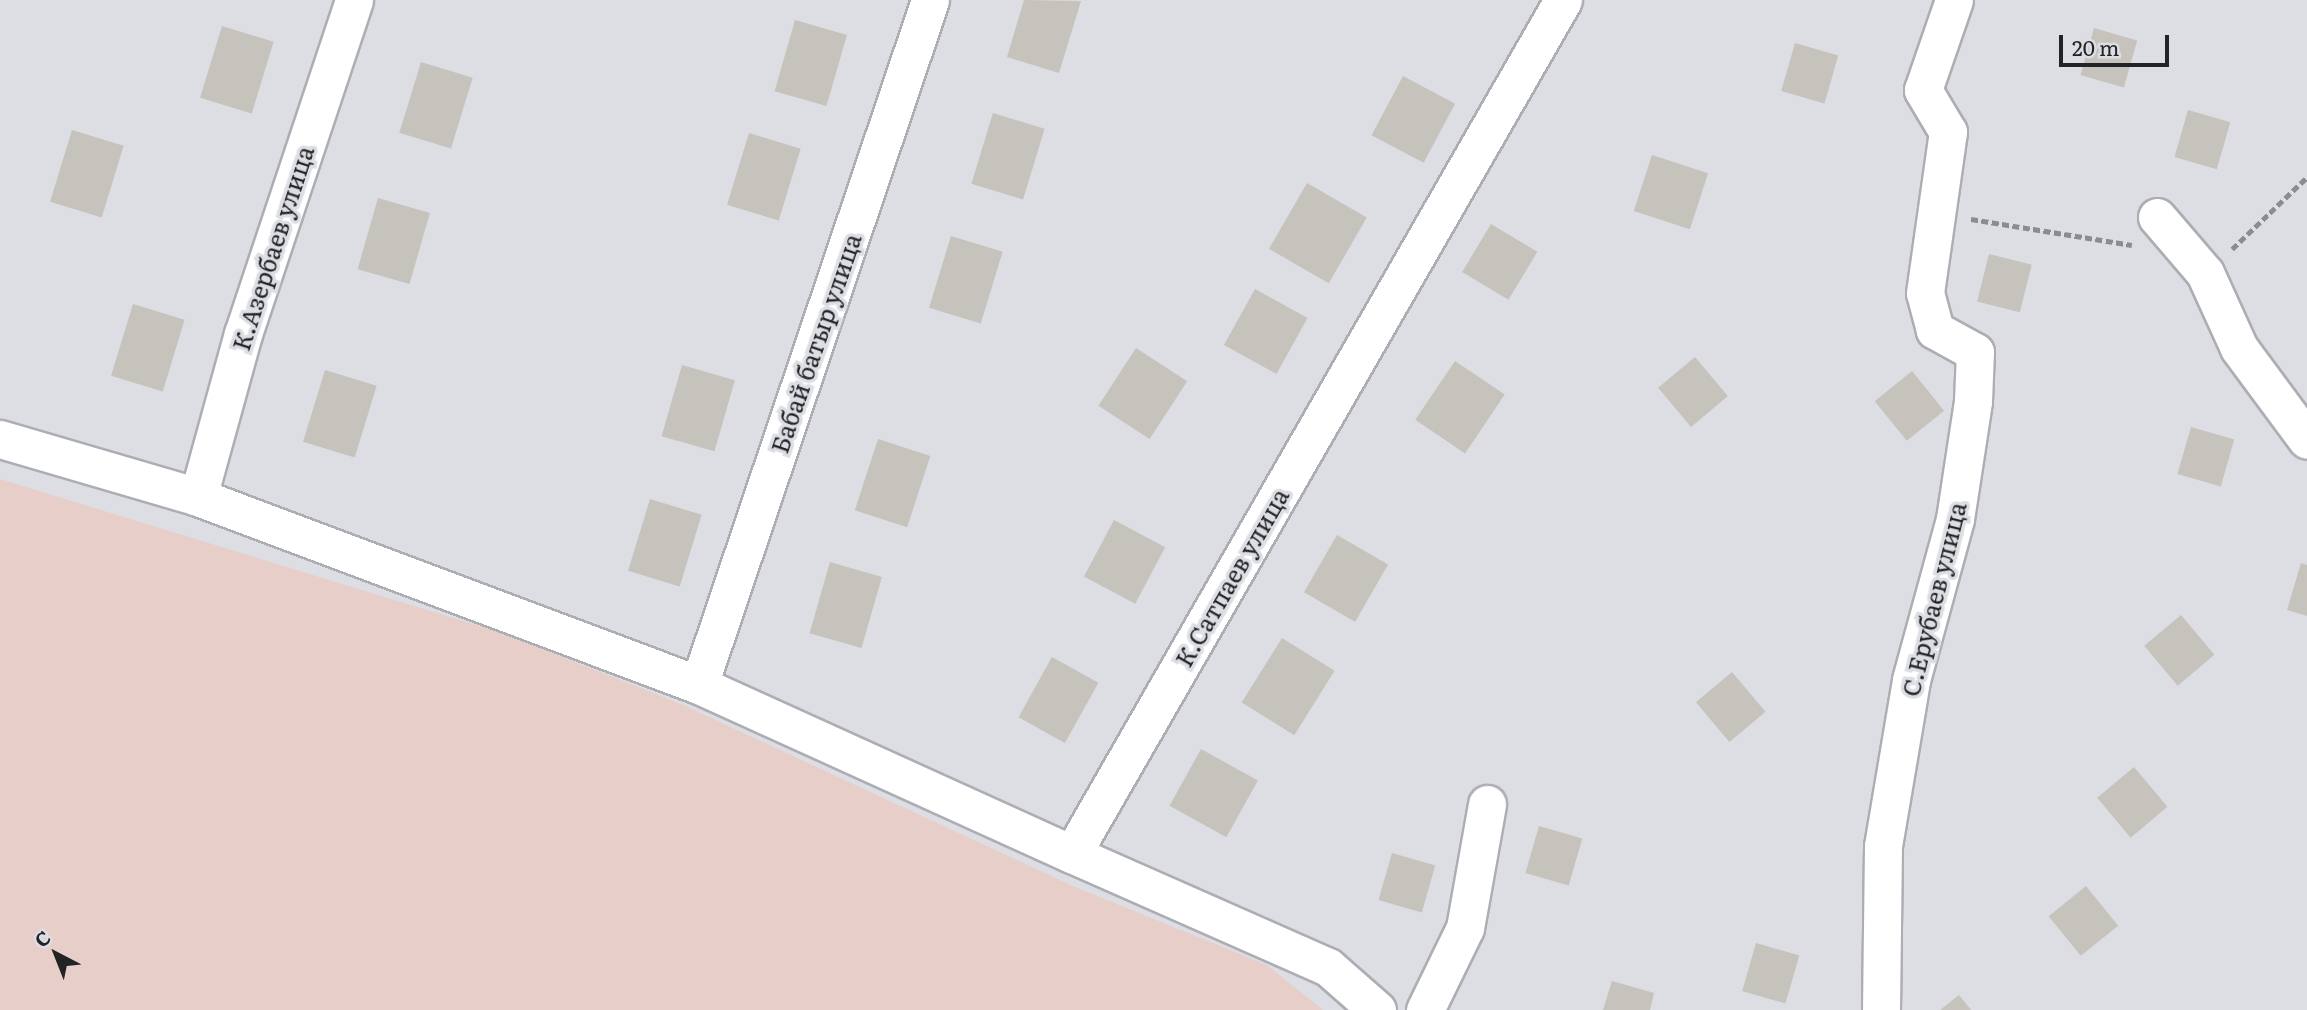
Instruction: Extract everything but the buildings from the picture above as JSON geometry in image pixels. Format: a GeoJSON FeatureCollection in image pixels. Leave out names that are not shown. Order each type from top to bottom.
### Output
{"type":"FeatureCollection","features":[{"type":"Feature","properties":{"kind":"street","name":"К.Азербаев улица"},"geometry":{"type":"LineString","coordinates":[[198,497],[243,334],[354,0]]}},
{"type":"Feature","properties":{"kind":"street","name":"Бабай батыр улица"},"geometry":{"type":"LineString","coordinates":[[699,685],[930,0]]}},
{"type":"Feature","properties":{"kind":"street","name":"К.Сатпаев улица"},"geometry":{"type":"LineString","coordinates":[[1072,854],[1563,0]]}},
{"type":"Feature","properties":{"kind":"street"},"geometry":{"type":"LineString","coordinates":[[1936,213],[1948,132],[1923,90],[1954,0]]}},
{"type":"Feature","properties":{"kind":"street","name":"С.Ерубаев улица"},"geometry":{"type":"LineString","coordinates":[[1881,1010],[1883,846],[1911,680],[1955,519],[1973,401],[1975,352],[1935,330],[1925,293],[1936,213]]}},
{"type":"Feature","properties":{"kind":"street"},"geometry":{"type":"LineString","coordinates":[[2157,218],[2195,262],[2239,348],[2307,440]]}},
{"type":"Feature","properties":{"kind":"street"},"geometry":{"type":"LineString","coordinates":[[0,439],[198,497],[699,685],[1328,967],[1377,1010]]}},
{"type":"Feature","properties":{"kind":"street"},"geometry":{"type":"LineString","coordinates":[[1425,1010],[1465,928],[1487,804]]}},
{"type":"Feature","properties":{"kind":"path"},"geometry":{"type":"LineString","coordinates":[[1936,213],[2195,262],[2307,177]]}},
{"type":"Feature","properties":{"kind":"shaded area"},"geometry":{"type":"Polygon","coordinates":[[[0,479],[499,632],[681,704],[1075,887],[1267,965],[1323,1010],[0,1010],[0,479]]]}}]}
